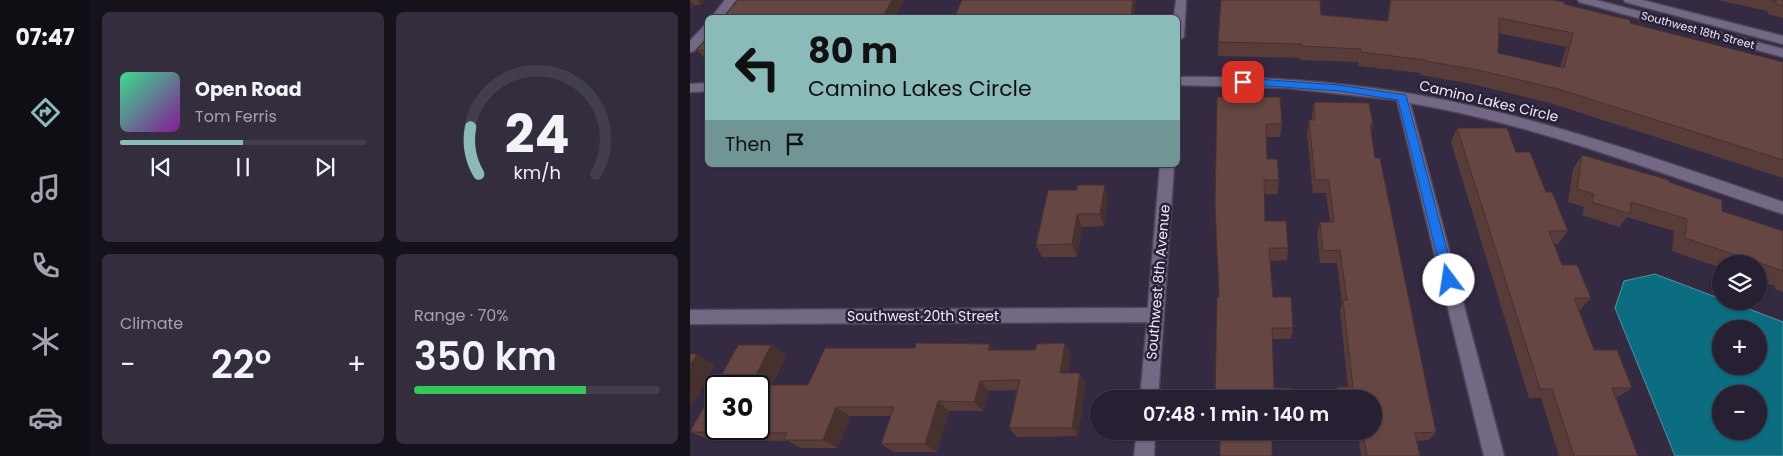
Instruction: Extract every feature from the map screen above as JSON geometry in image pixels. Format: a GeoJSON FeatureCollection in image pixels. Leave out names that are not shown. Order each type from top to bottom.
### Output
{"type":"FeatureCollection","features":[{"type":"Feature","properties":{"kind":"street"},"geometry":{"type":"LineString","coordinates":[[718,15],[731,0]]}},
{"type":"Feature","properties":{"kind":"street"},"geometry":{"type":"LineString","coordinates":[[1180,15],[1181,0]]}},
{"type":"Feature","properties":{"kind":"street","name":"Southwest 18th Street"},"geometry":{"type":"LineString","coordinates":[[1583,0],[1597,2],[1783,53]]}},
{"type":"Feature","properties":{"kind":"street","name":"Southwest 18th Street"},"geometry":{"type":"LineString","coordinates":[[1629,0],[1783,40]]}},
{"type":"Feature","properties":{"kind":"street"},"geometry":{"type":"LineString","coordinates":[[690,48],[705,31]]}},
{"type":"Feature","properties":{"kind":"street","name":"Camino Lakes Circle"},"geometry":{"type":"LineString","coordinates":[[1180,81],[1276,82],[1339,88],[1402,97],[1470,110],[1537,128],[1783,208]]}},
{"type":"Feature","properties":{"kind":"street"},"geometry":{"type":"LineString","coordinates":[[690,88],[705,87]]}},
{"type":"Feature","properties":{"kind":"street"},"geometry":{"type":"LineString","coordinates":[[1402,97],[1494,456]]}},
{"type":"Feature","properties":{"kind":"street","name":"Southwest 8th Avenue"},"geometry":{"type":"LineString","coordinates":[[1149,390],[1167,167]]}},
{"type":"Feature","properties":{"kind":"street","name":"Southwest 20th Street"},"geometry":{"type":"LineString","coordinates":[[690,317],[1155,315]]}},
{"type":"Feature","properties":{"kind":"street"},"geometry":{"type":"LineString","coordinates":[[1144,456],[1145,440]]}},
{"type":"Feature","properties":{"kind":"water"},"geometry":{"type":"Polygon","coordinates":[[[1655,274],[1712,296],[1712,310],[1752,310],[1783,322],[1783,456],[1675,456],[1615,308],[1624,281],[1655,274]]]}},
{"type":"Feature","properties":{"kind":"building"},"geometry":{"type":"Polygon","coordinates":[[[738,0],[892,0],[884,15],[726,15],[738,0]]]}},
{"type":"Feature","properties":{"kind":"building"},"geometry":{"type":"Polygon","coordinates":[[[962,0],[1133,0],[1131,15],[955,15],[962,0]]]}},
{"type":"Feature","properties":{"kind":"building"},"geometry":{"type":"Polygon","coordinates":[[[1221,0],[1320,0],[1321,15],[1388,21],[1391,0],[1552,0],[1565,2],[1564,4],[1630,20],[1630,23],[1783,62],[1783,160],[1558,89],[1478,70],[1425,60],[1361,52],[1361,49],[1302,46],[1302,44],[1218,42],[1221,0]],[[1499,18],[1498,53],[1564,68],[1573,33],[1499,18]]]}},
{"type":"Feature","properties":{"kind":"building"},"geometry":{"type":"Polygon","coordinates":[[[1771,0],[1783,0],[1783,6],[1776,4],[1776,1],[1771,0]]]}},
{"type":"Feature","properties":{"kind":"building"},"geometry":{"type":"Polygon","coordinates":[[[705,41],[705,50],[697,50],[705,41]]]}},
{"type":"Feature","properties":{"kind":"building"},"geometry":{"type":"Polygon","coordinates":[[[1217,97],[1280,97],[1282,124],[1266,124],[1267,159],[1277,159],[1279,180],[1264,180],[1265,221],[1286,221],[1288,248],[1269,248],[1273,297],[1291,297],[1293,328],[1272,328],[1274,388],[1291,388],[1291,390],[1215,390],[1217,297],[1219,297],[1215,206],[1217,97]]]}},
{"type":"Feature","properties":{"kind":"building"},"geometry":{"type":"Polygon","coordinates":[[[1314,102],[1369,103],[1373,124],[1370,124],[1375,158],[1380,158],[1436,432],[1415,433],[1420,456],[1367,456],[1364,440],[1382,440],[1382,390],[1337,390],[1337,387],[1353,387],[1343,300],[1347,300],[1340,250],[1323,251],[1320,222],[1334,222],[1329,180],[1315,180],[1309,120],[1315,120],[1314,102]]]}},
{"type":"Feature","properties":{"kind":"building"},"geometry":{"type":"Polygon","coordinates":[[[1457,128],[1507,128],[1516,152],[1530,152],[1546,192],[1552,192],[1568,231],[1549,231],[1562,265],[1577,265],[1591,298],[1574,298],[1594,350],[1617,350],[1632,388],[1612,388],[1638,456],[1574,456],[1552,389],[1540,389],[1457,128]]]}},
{"type":"Feature","properties":{"kind":"building"},"geometry":{"type":"Polygon","coordinates":[[[1582,155],[1669,180],[1669,182],[1722,200],[1722,211],[1783,231],[1783,271],[1767,266],[1767,255],[1735,255],[1685,238],[1687,219],[1631,202],[1630,214],[1592,202],[1594,194],[1577,189],[1582,155]]]}},
{"type":"Feature","properties":{"kind":"building"},"geometry":{"type":"Polygon","coordinates":[[[1077,185],[1105,185],[1100,214],[1077,214],[1072,244],[1036,245],[1048,190],[1077,190],[1077,185]]]}},
{"type":"Feature","properties":{"kind":"building"},"geometry":{"type":"Polygon","coordinates":[[[916,343],[990,344],[988,350],[1035,350],[1037,344],[1065,343],[1060,373],[1080,373],[1072,428],[1009,428],[1020,380],[980,381],[974,402],[938,401],[925,444],[881,444],[894,407],[836,407],[823,440],[784,440],[787,433],[770,433],[770,385],[808,385],[825,348],[915,348],[916,343]]]}},
{"type":"Feature","properties":{"kind":"building"},"geometry":{"type":"Polygon","coordinates":[[[738,345],[771,345],[756,375],[721,375],[738,345]]]}},
{"type":"Feature","properties":{"kind":"building"},"geometry":{"type":"Polygon","coordinates":[[[690,354],[697,354],[690,366],[690,354]]]}},
{"type":"Feature","properties":{"kind":"building"},"geometry":{"type":"Polygon","coordinates":[[[705,405],[705,432],[690,432],[705,405]]]}},
{"type":"Feature","properties":{"kind":"building"},"geometry":{"type":"Polygon","coordinates":[[[1220,440],[1272,440],[1272,456],[1220,456],[1220,440]]]}},
{"type":"Feature","properties":{"kind":"route"},"geometry":{"type":"LineString","coordinates":[[1243,82],[1276,82],[1402,97],[1449,280]]}}]}
